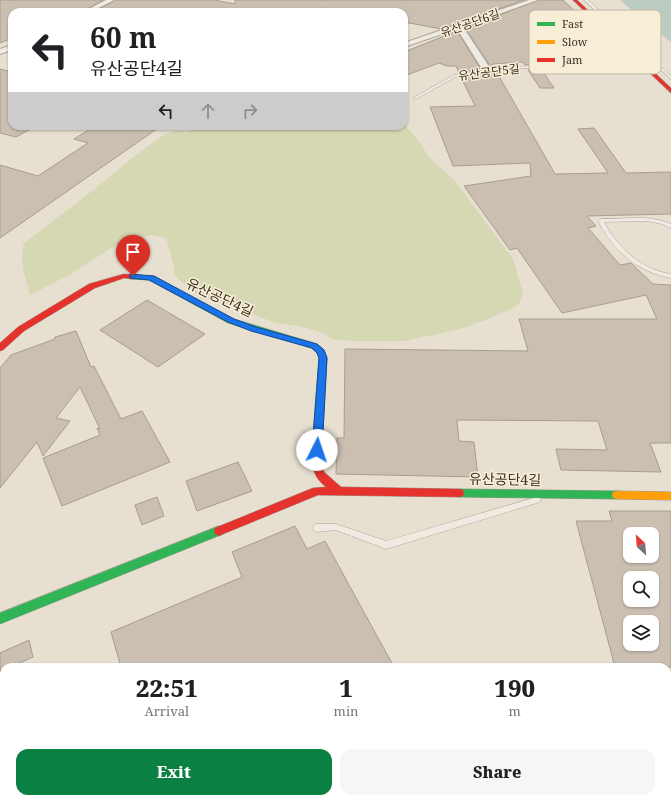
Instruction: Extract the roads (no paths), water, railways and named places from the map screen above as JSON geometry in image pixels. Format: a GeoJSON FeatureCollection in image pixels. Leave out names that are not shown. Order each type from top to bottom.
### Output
{"type":"FeatureCollection","features":[{"type":"Feature","properties":{"kind":"street"},"geometry":{"type":"LineString","coordinates":[[94,8],[111,0]]}},
{"type":"Feature","properties":{"kind":"street","name":"유산공단6길"},"geometry":{"type":"LineString","coordinates":[[408,44],[535,0]]}},
{"type":"Feature","properties":{"kind":"street"},"geometry":{"type":"LineString","coordinates":[[575,0],[586,10]]}},
{"type":"Feature","properties":{"kind":"street"},"geometry":{"type":"LineString","coordinates":[[459,26],[484,65]]}},
{"type":"Feature","properties":{"kind":"street"},"geometry":{"type":"LineString","coordinates":[[653,74],[671,91]]}},
{"type":"Feature","properties":{"kind":"street","name":"유산공단4길"},"geometry":{"type":"LineString","coordinates":[[0,348],[21,329],[64,302],[92,286],[124,276],[151,278],[231,320],[254,329],[314,346],[321,352],[323,358],[316,465],[320,477],[339,491]]}},
{"type":"Feature","properties":{"kind":"street","name":"유산공단4길"},"geometry":{"type":"LineString","coordinates":[[0,619],[317,491],[671,496]]}},
{"type":"Feature","properties":{"kind":"lane"},"geometry":{"type":"LineString","coordinates":[[586,0],[597,10]]}},
{"type":"Feature","properties":{"kind":"lane","name":"유산공단5길"},"geometry":{"type":"LineString","coordinates":[[415,98],[454,76],[496,69],[529,67]]}},
{"type":"Feature","properties":{"kind":"lane"},"geometry":{"type":"LineString","coordinates":[[661,69],[671,78]]}},
{"type":"Feature","properties":{"kind":"lane"},"geometry":{"type":"LineString","coordinates":[[671,226],[666,222],[654,220],[601,221],[608,236],[629,258],[656,274],[671,276]]}},
{"type":"Feature","properties":{"kind":"lane"},"geometry":{"type":"LineString","coordinates":[[316,528],[336,527],[386,545],[553,496]]}}]}
